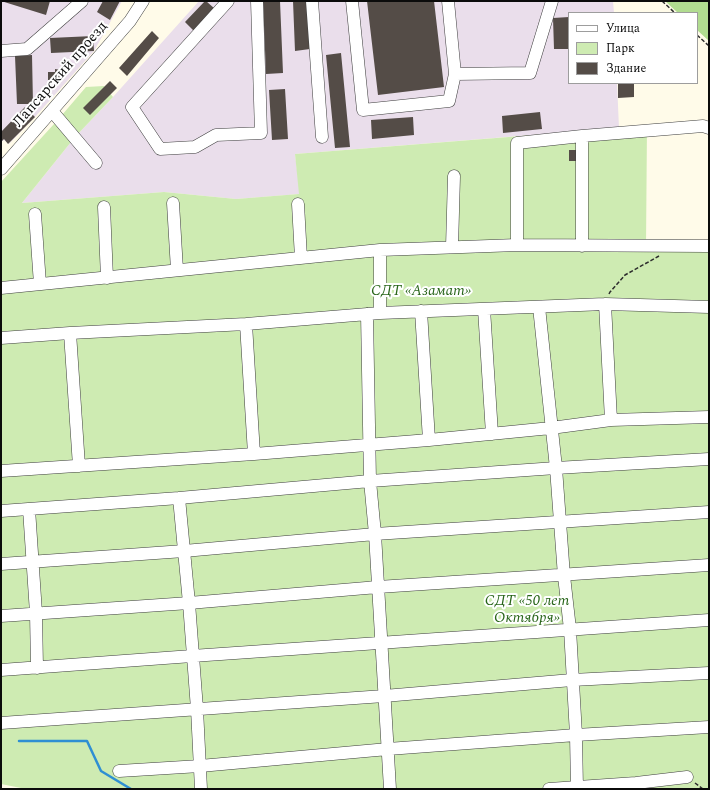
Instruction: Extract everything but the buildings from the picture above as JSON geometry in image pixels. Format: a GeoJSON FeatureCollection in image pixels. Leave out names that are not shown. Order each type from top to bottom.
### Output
{"type":"FeatureCollection","features":[{"type":"Feature","properties":{"kind":"street"},"geometry":{"type":"LineString","coordinates":[[1,51],[27,49],[82,1]]}},
{"type":"Feature","properties":{"kind":"street","name":"Лапсарский проезд"},"geometry":{"type":"LineString","coordinates":[[1,169],[130,21],[143,1]]}},
{"type":"Feature","properties":{"kind":"street"},"geometry":{"type":"LineString","coordinates":[[228,1],[132,107],[160,149],[196,147],[216,135],[261,133],[257,1]]}},
{"type":"Feature","properties":{"kind":"street"},"geometry":{"type":"LineString","coordinates":[[312,1],[322,136]]}},
{"type":"Feature","properties":{"kind":"street"},"geometry":{"type":"LineString","coordinates":[[352,1],[363,110],[449,102],[455,74],[448,1]]}},
{"type":"Feature","properties":{"kind":"street"},"geometry":{"type":"LineString","coordinates":[[455,74],[530,73],[552,1]]}},
{"type":"Feature","properties":{"kind":"street"},"geometry":{"type":"LineString","coordinates":[[52,111],[96,163]]}},
{"type":"Feature","properties":{"kind":"street"},"geometry":{"type":"LineString","coordinates":[[517,245],[517,143],[703,126],[709,128]]}},
{"type":"Feature","properties":{"kind":"street"},"geometry":{"type":"LineString","coordinates":[[582,136],[582,246]]}},
{"type":"Feature","properties":{"kind":"street"},"geometry":{"type":"LineString","coordinates":[[452,247],[454,176]]}},
{"type":"Feature","properties":{"kind":"street"},"geometry":{"type":"LineString","coordinates":[[173,204],[177,270]]}},
{"type":"Feature","properties":{"kind":"street"},"geometry":{"type":"LineString","coordinates":[[298,204],[301,258]]}},
{"type":"Feature","properties":{"kind":"street"},"geometry":{"type":"LineString","coordinates":[[104,207],[107,278]]}},
{"type":"Feature","properties":{"kind":"street"},"geometry":{"type":"LineString","coordinates":[[36,214],[40,284]]}},
{"type":"Feature","properties":{"kind":"street"},"geometry":{"type":"LineString","coordinates":[[1,288],[380,250],[517,245],[709,246]]}},
{"type":"Feature","properties":{"kind":"street"},"geometry":{"type":"LineString","coordinates":[[380,250],[380,313]]}},
{"type":"Feature","properties":{"kind":"street"},"geometry":{"type":"LineString","coordinates":[[1,338],[70,332],[246,324],[421,311],[605,304],[709,307]]}},
{"type":"Feature","properties":{"kind":"street"},"geometry":{"type":"LineString","coordinates":[[605,304],[612,420]]}},
{"type":"Feature","properties":{"kind":"street"},"geometry":{"type":"LineString","coordinates":[[539,307],[556,468],[564,576],[570,630],[576,735],[577,788]]}},
{"type":"Feature","properties":{"kind":"street"},"geometry":{"type":"LineString","coordinates":[[484,309],[492,434]]}},
{"type":"Feature","properties":{"kind":"street"},"geometry":{"type":"LineString","coordinates":[[421,311],[429,440]]}},
{"type":"Feature","properties":{"kind":"street"},"geometry":{"type":"LineString","coordinates":[[367,314],[370,481],[375,534],[390,789]]}},
{"type":"Feature","properties":{"kind":"street"},"geometry":{"type":"LineString","coordinates":[[246,324],[254,454]]}},
{"type":"Feature","properties":{"kind":"street"},"geometry":{"type":"LineString","coordinates":[[70,332],[79,466]]}},
{"type":"Feature","properties":{"kind":"street"},"geometry":{"type":"LineString","coordinates":[[1,471],[254,454],[429,440],[552,428],[612,420],[709,417]]}},
{"type":"Feature","properties":{"kind":"street"},"geometry":{"type":"LineString","coordinates":[[1,511],[179,498],[370,481],[709,458]]}},
{"type":"Feature","properties":{"kind":"street"},"geometry":{"type":"LineString","coordinates":[[179,498],[189,603],[201,789]]}},
{"type":"Feature","properties":{"kind":"street"},"geometry":{"type":"LineString","coordinates":[[29,509],[36,613],[37,668]]}},
{"type":"Feature","properties":{"kind":"street"},"geometry":{"type":"LineString","coordinates":[[1,564],[184,551],[375,534],[709,512]]}},
{"type":"Feature","properties":{"kind":"street"},"geometry":{"type":"LineString","coordinates":[[1,616],[189,603],[378,587],[709,566]]}},
{"type":"Feature","properties":{"kind":"street"},"geometry":{"type":"LineString","coordinates":[[1,670],[709,620]]}},
{"type":"Feature","properties":{"kind":"street"},"geometry":{"type":"LineString","coordinates":[[1,723],[384,696],[572,680],[709,673]]}},
{"type":"Feature","properties":{"kind":"street"},"geometry":{"type":"LineString","coordinates":[[119,771],[200,766],[388,749],[709,727]]}},
{"type":"Feature","properties":{"kind":"street"},"geometry":{"type":"LineString","coordinates":[[549,789],[640,786],[688,777]]}},
{"type":"Feature","properties":{"kind":"path"},"geometry":{"type":"LineString","coordinates":[[662,1],[673,12]]}},
{"type":"Feature","properties":{"kind":"path"},"geometry":{"type":"LineString","coordinates":[[698,36],[709,46]]}},
{"type":"Feature","properties":{"kind":"path"},"geometry":{"type":"LineString","coordinates":[[605,304],[610,292],[624,275],[676,246]]}},
{"type":"Feature","properties":{"kind":"shaded area"},"geometry":{"type":"Polygon","coordinates":[[[1,1],[122,1],[94,51],[9,144],[4,140],[1,142],[1,1]]]}},
{"type":"Feature","properties":{"kind":"shaded area"},"geometry":{"type":"Polygon","coordinates":[[[199,1],[613,1],[614,12],[568,12],[568,84],[617,84],[619,128],[295,154],[300,194],[236,199],[164,192],[22,203],[75,137],[199,1]]]}},
{"type":"Feature","properties":{"kind":"green space"},"geometry":{"type":"Polygon","coordinates":[[[665,1],[709,1],[709,41],[698,31],[698,12],[677,12],[665,1]]]}},
{"type":"Feature","properties":{"kind":"green space"},"geometry":{"type":"Polygon","coordinates":[[[104,86],[113,97],[75,137],[22,203],[164,192],[236,199],[299,194],[295,154],[647,126],[646,246],[709,247],[709,789],[26,789],[1,784],[1,182],[54,124],[65,124],[62,115],[86,87],[104,86]]]}},
{"type":"Feature","properties":{"kind":"waterway"},"geometry":{"type":"LineString","coordinates":[[19,741],[87,741],[101,771],[131,789]]}},
{"type":"Feature","properties":{"kind":"park label","name":"СДТ «Азамат»"},"geometry":{"type":"Point","coordinates":[421,292]}},
{"type":"Feature","properties":{"kind":"park label","name":"СДТ «50 лет Октября»"},"geometry":{"type":"Point","coordinates":[527,610]}}]}
